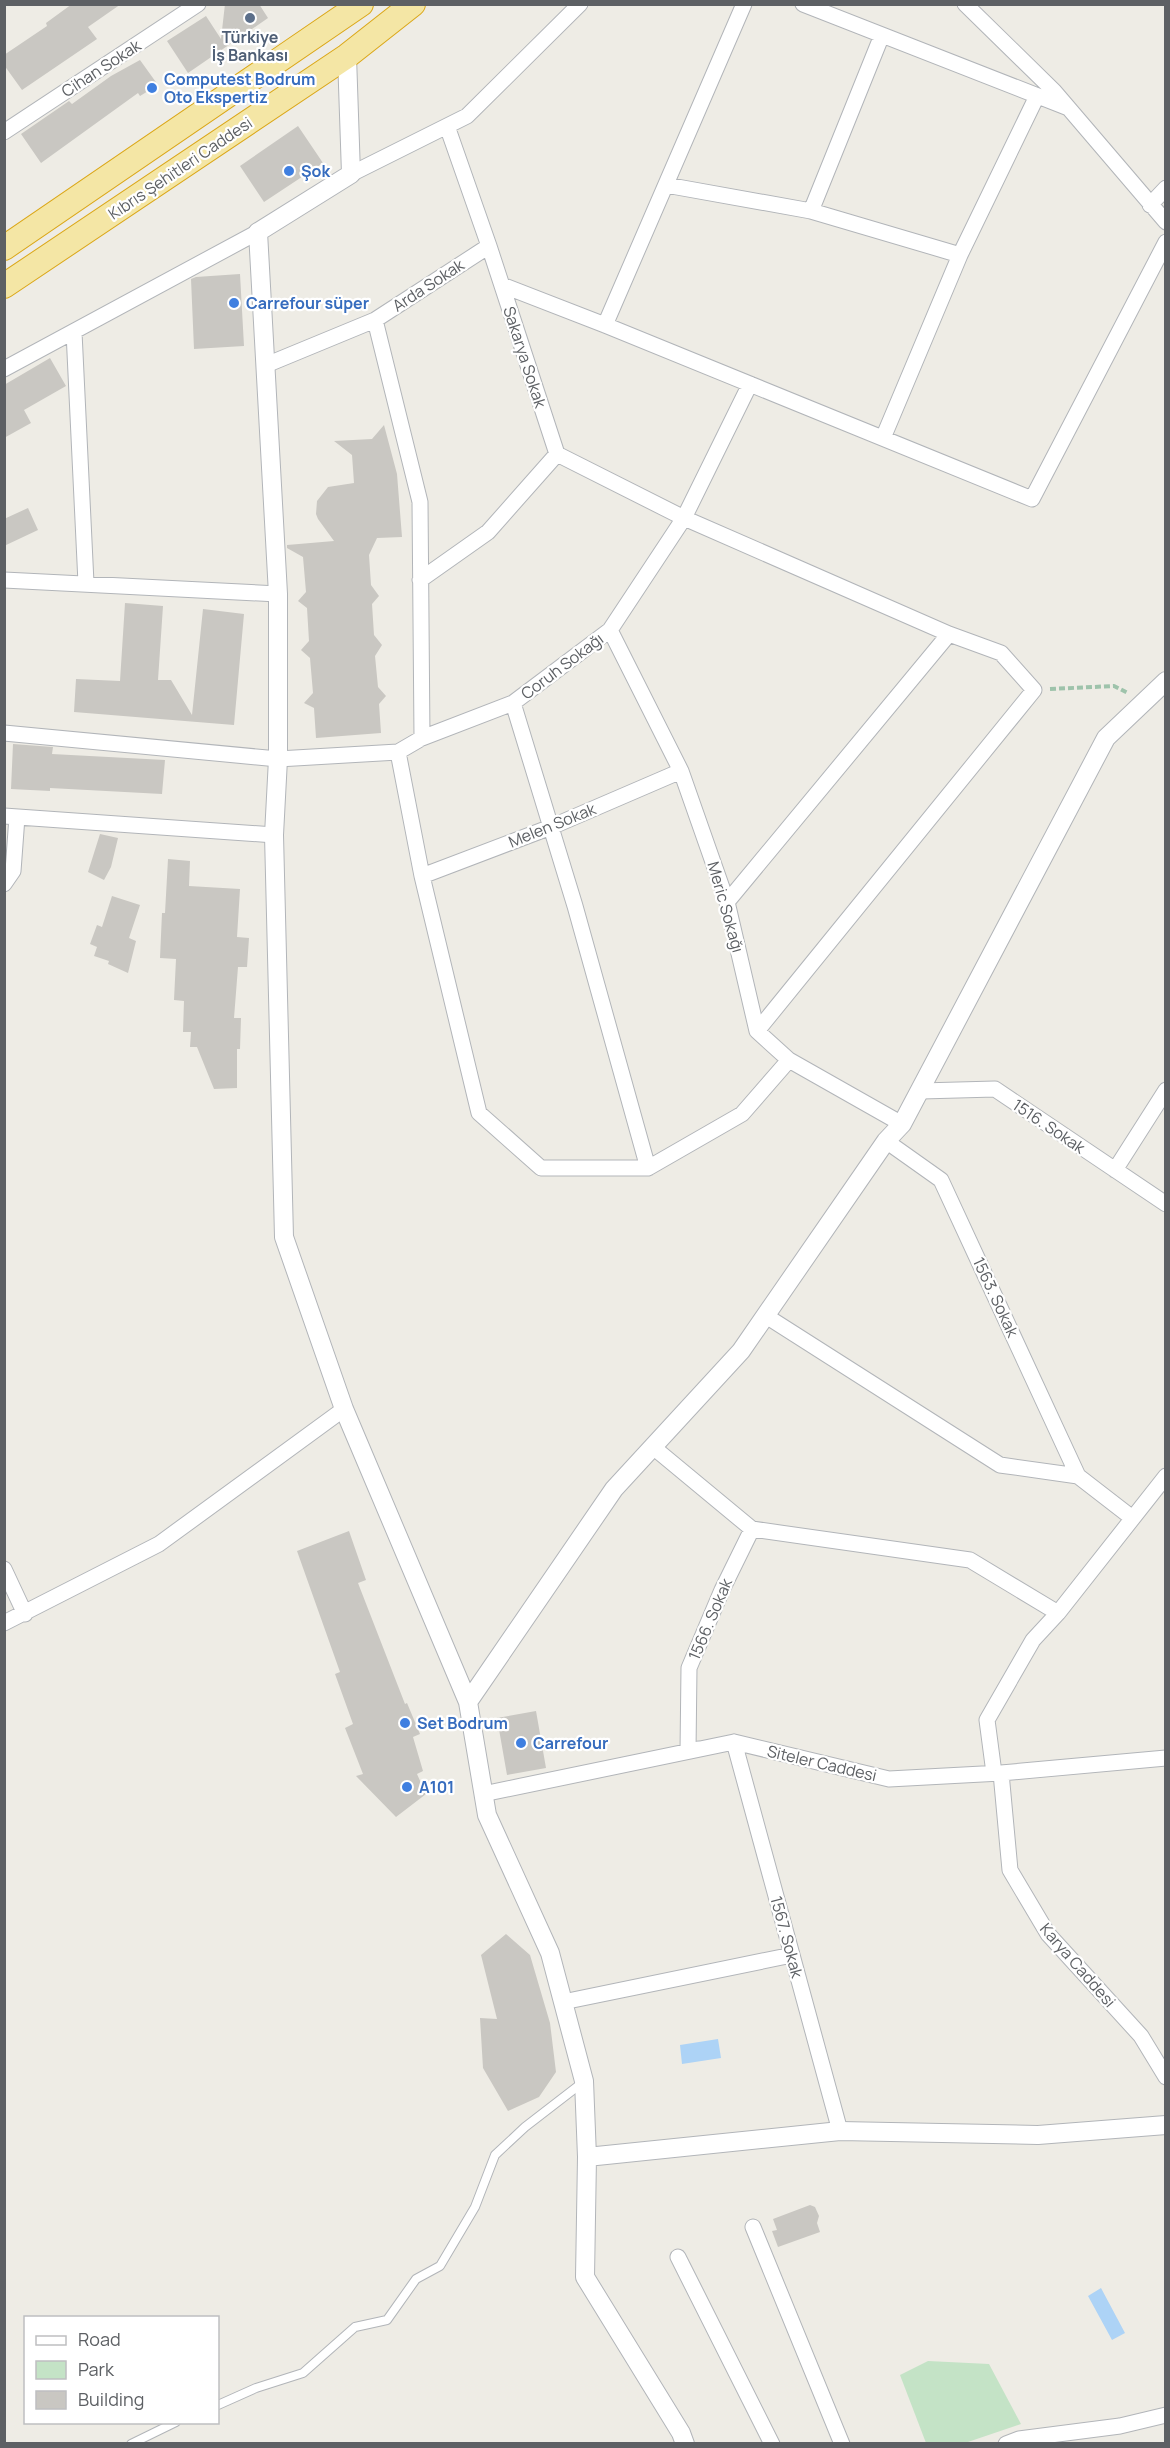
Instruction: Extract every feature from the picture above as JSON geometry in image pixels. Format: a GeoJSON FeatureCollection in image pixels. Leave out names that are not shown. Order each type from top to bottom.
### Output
{"type":"FeatureCollection","features":[{"type":"Feature","properties":{"kind":"highway","name":"Kıbrıs Şehitleri Caddesi"},"geometry":{"type":"LineString","coordinates":[[4,248],[361,4]]}},
{"type":"Feature","properties":{"kind":"highway","name":"Kıbrıs Şehitleri Caddesi"},"geometry":{"type":"LineString","coordinates":[[4,286],[347,56],[413,4]]}},
{"type":"Feature","properties":{"kind":"street","name":"Cihan Sokak"},"geometry":{"type":"LineString","coordinates":[[4,132],[198,4]]}},
{"type":"Feature","properties":{"kind":"street"},"geometry":{"type":"LineString","coordinates":[[4,369],[258,232],[351,174],[467,116],[580,4]]}},
{"type":"Feature","properties":{"kind":"street"},"geometry":{"type":"LineString","coordinates":[[605,325],[744,4]]}},
{"type":"Feature","properties":{"kind":"street"},"geometry":{"type":"LineString","coordinates":[[803,4],[1068,108]]}},
{"type":"Feature","properties":{"kind":"street"},"geometry":{"type":"LineString","coordinates":[[965,4],[1054,91],[1166,222]]}},
{"type":"Feature","properties":{"kind":"street"},"geometry":{"type":"LineString","coordinates":[[811,211],[882,35]]}},
{"type":"Feature","properties":{"kind":"street"},"geometry":{"type":"LineString","coordinates":[[347,56],[351,174]]}},
{"type":"Feature","properties":{"kind":"street"},"geometry":{"type":"LineString","coordinates":[[883,438],[960,255],[1037,96]]}},
{"type":"Feature","properties":{"kind":"street","name":"Sakarya Sokak"},"geometry":{"type":"LineString","coordinates":[[447,126],[557,454]]}},
{"type":"Feature","properties":{"kind":"street"},"geometry":{"type":"LineString","coordinates":[[666,185],[811,211],[960,255]]}},
{"type":"Feature","properties":{"kind":"street"},"geometry":{"type":"LineString","coordinates":[[1150,205],[1166,188]]}},
{"type":"Feature","properties":{"kind":"street"},"geometry":{"type":"LineString","coordinates":[[258,232],[278,594],[278,759],[273,835],[284,1237],[344,1409],[468,1702],[487,1815],[550,1953],[584,2081],[585,2277],[681,2433],[684,2444]]}},
{"type":"Feature","properties":{"kind":"street"},"geometry":{"type":"LineString","coordinates":[[502,285],[1032,499],[1166,242]]}},
{"type":"Feature","properties":{"kind":"street","name":"Arda Sokak"},"geometry":{"type":"LineString","coordinates":[[266,365],[375,320],[489,246]]}},
{"type":"Feature","properties":{"kind":"street"},"geometry":{"type":"LineString","coordinates":[[375,320],[420,502],[422,738]]}},
{"type":"Feature","properties":{"kind":"street"},"geometry":{"type":"LineString","coordinates":[[74,332],[86,583]]}},
{"type":"Feature","properties":{"kind":"street","name":"Coruh Sokağı"},"geometry":{"type":"LineString","coordinates":[[4,733],[278,759],[398,752],[422,738],[513,703],[610,630],[684,518],[750,384]]}},
{"type":"Feature","properties":{"kind":"street"},"geometry":{"type":"LineString","coordinates":[[420,580],[488,532],[557,454],[684,518],[949,634],[1001,653],[1034,690],[757,1031],[789,1060],[902,1124]]}},
{"type":"Feature","properties":{"kind":"street"},"geometry":{"type":"LineString","coordinates":[[4,580],[278,594]]}},
{"type":"Feature","properties":{"kind":"street","name":"Meric Sokağı"},"geometry":{"type":"LineString","coordinates":[[610,630],[681,771],[728,902],[757,1031]]}},
{"type":"Feature","properties":{"kind":"street"},"geometry":{"type":"LineString","coordinates":[[728,902],[949,634]]}},
{"type":"Feature","properties":{"kind":"street"},"geometry":{"type":"LineString","coordinates":[[468,1702],[614,1489],[741,1351],[886,1141],[902,1124],[1106,738],[1166,681]]}},
{"type":"Feature","properties":{"kind":"street"},"geometry":{"type":"LineString","coordinates":[[513,703],[551,827],[648,1168]]}},
{"type":"Feature","properties":{"kind":"street"},"geometry":{"type":"LineString","coordinates":[[398,752],[422,876],[479,1113],[541,1168],[648,1168],[741,1114],[789,1060]]}},
{"type":"Feature","properties":{"kind":"street","name":"Melen Sokak"},"geometry":{"type":"LineString","coordinates":[[422,876],[551,827],[681,771]]}},
{"type":"Feature","properties":{"kind":"street"},"geometry":{"type":"LineString","coordinates":[[4,884],[14,871],[11,817],[273,835]]}},
{"type":"Feature","properties":{"kind":"street","name":"1516. Sokak"},"geometry":{"type":"LineString","coordinates":[[921,1091],[994,1089],[1166,1204]]}},
{"type":"Feature","properties":{"kind":"street"},"geometry":{"type":"LineString","coordinates":[[1115,1170],[1166,1090]]}},
{"type":"Feature","properties":{"kind":"street","name":"1563. Sokak"},"geometry":{"type":"LineString","coordinates":[[886,1141],[941,1180],[1078,1476]]}},
{"type":"Feature","properties":{"kind":"street"},"geometry":{"type":"LineString","coordinates":[[766,1316],[1000,1465],[1078,1476],[1131,1516]]}},
{"type":"Feature","properties":{"kind":"street"},"geometry":{"type":"LineString","coordinates":[[4,1623],[159,1544],[344,1409]]}},
{"type":"Feature","properties":{"kind":"street"},"geometry":{"type":"LineString","coordinates":[[653,1447],[752,1529],[970,1560],[1058,1612]]}},
{"type":"Feature","properties":{"kind":"street","name":"Karya Caddesi"},"geometry":{"type":"LineString","coordinates":[[1166,1476],[1131,1516],[1058,1612],[1033,1640],[987,1720],[997,1773],[1010,1870],[1048,1935],[1141,2036],[1166,2077]]}},
{"type":"Feature","properties":{"kind":"street","name":"1566. Sokak"},"geometry":{"type":"LineString","coordinates":[[734,1742],[688,1750],[689,1668],[722,1590],[752,1529]]}},
{"type":"Feature","properties":{"kind":"street"},"geometry":{"type":"LineString","coordinates":[[4,1569],[25,1614]]}},
{"type":"Feature","properties":{"kind":"street","name":"Siteler Caddesi"},"geometry":{"type":"LineString","coordinates":[[483,1794],[734,1742],[889,1779],[997,1773],[1166,1758]]}},
{"type":"Feature","properties":{"kind":"street","name":"1567. Sokak"},"geometry":{"type":"LineString","coordinates":[[734,1742],[840,2131]]}},
{"type":"Feature","properties":{"kind":"street"},"geometry":{"type":"LineString","coordinates":[[563,2002],[792,1954]]}},
{"type":"Feature","properties":{"kind":"street"},"geometry":{"type":"LineString","coordinates":[[586,2157],[840,2131],[1038,2135],[1166,2125]]}},
{"type":"Feature","properties":{"kind":"street"},"geometry":{"type":"LineString","coordinates":[[753,2227],[842,2444]]}},
{"type":"Feature","properties":{"kind":"street"},"geometry":{"type":"LineString","coordinates":[[678,2257],[772,2444]]}},
{"type":"Feature","properties":{"kind":"street"},"geometry":{"type":"LineString","coordinates":[[1006,2444],[1019,2439],[1120,2426],[1166,2415]]}},
{"type":"Feature","properties":{"kind":"lane"},"geometry":{"type":"LineString","coordinates":[[219,2405],[256,2388],[303,2373],[355,2327],[387,2320],[416,2279],[440,2266],[475,2207],[495,2156],[525,2127],[584,2081]]}},
{"type":"Feature","properties":{"kind":"lane"},"geometry":{"type":"LineString","coordinates":[[131,2444],[172,2424]]}},
{"type":"Feature","properties":{"kind":"path"},"geometry":{"type":"LineString","coordinates":[[1034,690],[1114,686],[1144,701]]}},
{"type":"Feature","properties":{"kind":"green space"},"geometry":{"type":"Polygon","coordinates":[[[928,2361],[989,2364],[1021,2424],[965,2443],[926,2443],[900,2375],[928,2361]]]}},
{"type":"Feature","properties":{"kind":"water"},"geometry":{"type":"Polygon","coordinates":[[[718,2039],[721,2058],[682,2064],[680,2045],[718,2039]]]}},
{"type":"Feature","properties":{"kind":"water"},"geometry":{"type":"Polygon","coordinates":[[[1101,2288],[1125,2333],[1112,2340],[1088,2296],[1101,2288]]]}},
{"type":"Feature","properties":{"kind":"building"},"geometry":{"type":"Polygon","coordinates":[[[72,4],[121,4],[88,27],[97,39],[22,90],[4,65],[4,55],[47,26],[46,23],[72,4]]]}},
{"type":"Feature","properties":{"kind":"building"},"geometry":{"type":"Polygon","coordinates":[[[225,4],[259,4],[268,18],[188,73],[167,41],[206,16],[221,39],[225,4]]]}},
{"type":"Feature","properties":{"kind":"building"},"geometry":{"type":"Polygon","coordinates":[[[140,60],[158,85],[140,96],[138,93],[41,163],[21,134],[69,101],[72,104],[111,76],[140,60]]]}},
{"type":"Feature","properties":{"kind":"building"},"geometry":{"type":"Polygon","coordinates":[[[298,126],[323,163],[264,202],[240,166],[298,126]]]}},
{"type":"Feature","properties":{"kind":"building"},"geometry":{"type":"Polygon","coordinates":[[[240,274],[244,346],[194,349],[191,279],[240,274]]]}},
{"type":"Feature","properties":{"kind":"building"},"geometry":{"type":"Polygon","coordinates":[[[50,358],[66,386],[24,410],[31,423],[4,438],[4,385],[50,358]]]}},
{"type":"Feature","properties":{"kind":"building"},"geometry":{"type":"Polygon","coordinates":[[[384,425],[397,474],[402,537],[377,538],[369,555],[371,585],[379,596],[372,604],[374,635],[382,645],[375,656],[378,687],[386,696],[379,704],[381,733],[316,738],[314,708],[304,703],[313,693],[310,658],[301,650],[309,641],[307,608],[298,601],[306,592],[303,557],[287,548],[287,545],[334,541],[318,519],[317,501],[328,487],[354,483],[352,455],[334,441],[372,439],[384,425]]]}},
{"type":"Feature","properties":{"kind":"building"},"geometry":{"type":"Polygon","coordinates":[[[28,508],[38,530],[4,546],[4,519],[28,508]]]}},
{"type":"Feature","properties":{"kind":"building"},"geometry":{"type":"Polygon","coordinates":[[[125,603],[163,606],[158,680],[171,680],[192,715],[203,609],[244,614],[234,725],[74,712],[76,679],[120,681],[125,603]]]}},
{"type":"Feature","properties":{"kind":"building"},"geometry":{"type":"Polygon","coordinates":[[[13,744],[53,747],[52,754],[165,760],[162,794],[50,788],[50,791],[11,789],[13,744]]]}},
{"type":"Feature","properties":{"kind":"building"},"geometry":{"type":"Polygon","coordinates":[[[100,834],[118,838],[111,867],[104,880],[88,872],[100,834]]]}},
{"type":"Feature","properties":{"kind":"building"},"geometry":{"type":"Polygon","coordinates":[[[168,859],[190,861],[189,886],[240,889],[237,937],[249,938],[247,967],[238,967],[234,1018],[241,1018],[240,1049],[237,1049],[237,1088],[214,1089],[197,1047],[190,1047],[191,1032],[183,1032],[184,1001],[174,1000],[176,959],[160,958],[168,859]]]}},
{"type":"Feature","properties":{"kind":"building"},"geometry":{"type":"Polygon","coordinates":[[[112,896],[140,905],[129,938],[136,941],[128,973],[108,964],[109,961],[94,956],[97,947],[90,944],[97,925],[102,927],[112,896]]]}},
{"type":"Feature","properties":{"kind":"building"},"geometry":{"type":"Polygon","coordinates":[[[349,1531],[366,1580],[358,1583],[405,1704],[407,1703],[420,1734],[413,1737],[423,1771],[417,1774],[426,1794],[396,1817],[356,1776],[363,1774],[345,1728],[353,1724],[335,1674],[340,1672],[297,1551],[349,1531]]]}},
{"type":"Feature","properties":{"kind":"building"},"geometry":{"type":"Polygon","coordinates":[[[536,1711],[546,1768],[507,1775],[497,1718],[536,1711]]]}},
{"type":"Feature","properties":{"kind":"building"},"geometry":{"type":"Polygon","coordinates":[[[506,1934],[530,1955],[550,2023],[556,2072],[539,2097],[508,2111],[483,2068],[480,2018],[497,2019],[481,1955],[506,1934]]]}},
{"type":"Feature","properties":{"kind":"building"},"geometry":{"type":"Polygon","coordinates":[[[810,2205],[815,2207],[819,2216],[817,2223],[820,2232],[778,2247],[772,2231],[777,2230],[773,2219],[810,2205]]]}},
{"type":"Feature","properties":{"kind":"place","name":"Türkiye İş Bankası"},"geometry":{"type":"Point","coordinates":[250,18]}},
{"type":"Feature","properties":{"kind":"place","name":"Computest Bodrum Oto Ekspertiz"},"geometry":{"type":"Point","coordinates":[152,88]}},
{"type":"Feature","properties":{"kind":"place","name":"Şok"},"geometry":{"type":"Point","coordinates":[289,171]}},
{"type":"Feature","properties":{"kind":"place","name":"Carrefour süper"},"geometry":{"type":"Point","coordinates":[234,303]}},
{"type":"Feature","properties":{"kind":"place","name":"Set Bodrum"},"geometry":{"type":"Point","coordinates":[405,1723]}},
{"type":"Feature","properties":{"kind":"place","name":"Carrefour"},"geometry":{"type":"Point","coordinates":[521,1743]}},
{"type":"Feature","properties":{"kind":"place","name":"A101"},"geometry":{"type":"Point","coordinates":[407,1787]}}]}
